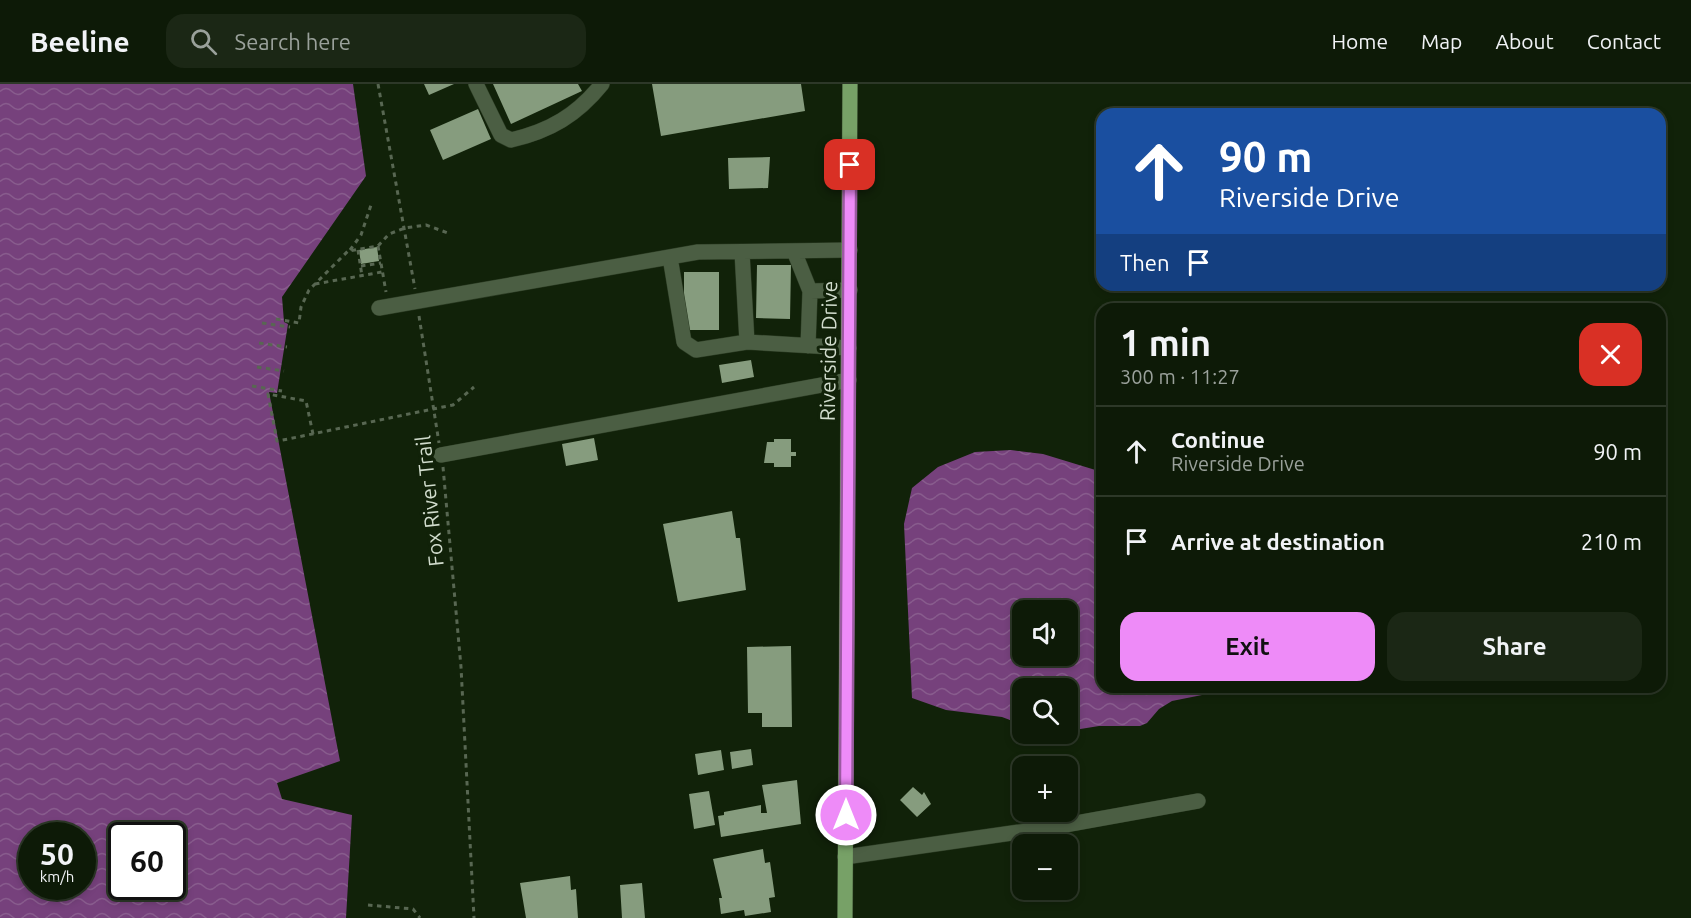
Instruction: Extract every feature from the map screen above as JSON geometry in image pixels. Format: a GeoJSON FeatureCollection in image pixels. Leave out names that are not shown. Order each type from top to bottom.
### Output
{"type":"FeatureCollection","features":[{"type":"Feature","properties":{"kind":"main road","name":"Riverside Drive"},"geometry":{"type":"LineString","coordinates":[[845,918],[850,84]]}},
{"type":"Feature","properties":{"kind":"lane"},"geometry":{"type":"LineString","coordinates":[[476,84],[501,135],[511,140],[543,129],[575,114],[603,84]]}},
{"type":"Feature","properties":{"kind":"lane"},"geometry":{"type":"LineString","coordinates":[[379,308],[698,252],[850,250]]}},
{"type":"Feature","properties":{"kind":"lane"},"geometry":{"type":"LineString","coordinates":[[795,251],[810,291],[808,346]]}},
{"type":"Feature","properties":{"kind":"lane"},"geometry":{"type":"LineString","coordinates":[[742,252],[747,342]]}},
{"type":"Feature","properties":{"kind":"lane"},"geometry":{"type":"LineString","coordinates":[[670,257],[684,342],[696,350],[747,342],[849,348]]}},
{"type":"Feature","properties":{"kind":"lane"},"geometry":{"type":"LineString","coordinates":[[810,291],[850,290]]}},
{"type":"Feature","properties":{"kind":"lane"},"geometry":{"type":"LineString","coordinates":[[441,455],[849,380]]}},
{"type":"Feature","properties":{"kind":"lane"},"geometry":{"type":"LineString","coordinates":[[845,857],[1054,827],[1198,801]]}},
{"type":"Feature","properties":{"kind":"path","name":"Fox River Trail"},"geometry":{"type":"LineString","coordinates":[[378,84],[405,228],[441,455],[461,667],[474,918]]}},
{"type":"Feature","properties":{"kind":"path"},"geometry":{"type":"LineString","coordinates":[[276,320],[299,323],[301,307],[313,285],[361,235],[371,205]]}},
{"type":"Feature","properties":{"kind":"path"},"geometry":{"type":"LineString","coordinates":[[348,251],[378,246],[389,234],[405,228],[426,225],[448,233]]}},
{"type":"Feature","properties":{"kind":"path"},"geometry":{"type":"LineString","coordinates":[[313,285],[382,272],[378,246]]}},
{"type":"Feature","properties":{"kind":"path"},"geometry":{"type":"LineString","coordinates":[[358,250],[362,276]]}},
{"type":"Feature","properties":{"kind":"path"},"geometry":{"type":"LineString","coordinates":[[360,266],[381,263]]}},
{"type":"Feature","properties":{"kind":"path"},"geometry":{"type":"LineString","coordinates":[[262,323],[290,327]]}},
{"type":"Feature","properties":{"kind":"path"},"geometry":{"type":"LineString","coordinates":[[259,343],[287,347]]}},
{"type":"Feature","properties":{"kind":"path"},"geometry":{"type":"LineString","coordinates":[[257,367],[284,371]]}},
{"type":"Feature","properties":{"kind":"path"},"geometry":{"type":"LineString","coordinates":[[252,386],[282,391]]}},
{"type":"Feature","properties":{"kind":"path"},"geometry":{"type":"LineString","coordinates":[[313,434],[306,401],[268,394],[277,441],[313,434],[453,405],[474,387]]}},
{"type":"Feature","properties":{"kind":"path"},"geometry":{"type":"LineString","coordinates":[[368,905],[413,909],[420,918]]}},
{"type":"Feature","properties":{"kind":"water"},"geometry":{"type":"Polygon","coordinates":[[[0,84],[353,84],[366,176],[282,297],[284,322],[288,324],[277,393],[269,392],[340,761],[277,783],[282,799],[352,815],[346,918],[0,918],[0,84]]]}},
{"type":"Feature","properties":{"kind":"water"},"geometry":{"type":"Polygon","coordinates":[[[1011,450],[1043,454],[1096,470],[1096,693],[1212,693],[1172,701],[1159,709],[1147,723],[1140,726],[1099,726],[1078,729],[1078,678],[1012,678],[1012,721],[1002,717],[946,710],[912,698],[904,524],[912,488],[938,467],[975,452],[1011,450]]]}},
{"type":"Feature","properties":{"kind":"building"},"geometry":{"type":"Polygon","coordinates":[[[424,84],[454,84],[429,95],[424,84]]]}},
{"type":"Feature","properties":{"kind":"building"},"geometry":{"type":"Polygon","coordinates":[[[493,84],[578,84],[582,91],[511,124],[493,84]]]}},
{"type":"Feature","properties":{"kind":"building"},"geometry":{"type":"Polygon","coordinates":[[[652,84],[801,84],[805,111],[661,136],[652,84]]]}},
{"type":"Feature","properties":{"kind":"building"},"geometry":{"type":"Polygon","coordinates":[[[478,109],[491,139],[443,160],[430,130],[478,109]]]}},
{"type":"Feature","properties":{"kind":"building"},"geometry":{"type":"Polygon","coordinates":[[[770,157],[768,188],[729,189],[728,158],[770,157]]]}},
{"type":"Feature","properties":{"kind":"building"},"geometry":{"type":"Polygon","coordinates":[[[377,247],[379,261],[361,264],[359,250],[377,247]]]}},
{"type":"Feature","properties":{"kind":"building"},"geometry":{"type":"Polygon","coordinates":[[[757,265],[791,265],[790,319],[756,318],[757,265]]]}},
{"type":"Feature","properties":{"kind":"building"},"geometry":{"type":"Polygon","coordinates":[[[684,272],[719,272],[719,330],[689,330],[684,325],[684,272]]]}},
{"type":"Feature","properties":{"kind":"building"},"geometry":{"type":"Polygon","coordinates":[[[751,360],[754,377],[722,383],[719,365],[751,360]]]}},
{"type":"Feature","properties":{"kind":"building"},"geometry":{"type":"Polygon","coordinates":[[[594,438],[598,460],[566,466],[562,444],[594,438]]]}},
{"type":"Feature","properties":{"kind":"building"},"geometry":{"type":"Polygon","coordinates":[[[774,439],[791,439],[791,452],[796,452],[796,456],[791,456],[791,467],[774,467],[774,463],[764,463],[767,442],[774,442],[774,439]]]}},
{"type":"Feature","properties":{"kind":"building"},"geometry":{"type":"Polygon","coordinates":[[[732,511],[736,538],[740,538],[746,590],[678,602],[663,524],[732,511]]]}},
{"type":"Feature","properties":{"kind":"building"},"geometry":{"type":"Polygon","coordinates":[[[791,646],[792,727],[762,727],[762,713],[748,713],[747,647],[791,646]]]}},
{"type":"Feature","properties":{"kind":"building"},"geometry":{"type":"Polygon","coordinates":[[[751,749],[753,765],[732,769],[730,752],[751,749]]]}},
{"type":"Feature","properties":{"kind":"building"},"geometry":{"type":"Polygon","coordinates":[[[721,750],[724,770],[698,775],[695,754],[721,750]]]}},
{"type":"Feature","properties":{"kind":"building"},"geometry":{"type":"Polygon","coordinates":[[[797,780],[801,824],[721,837],[718,816],[724,815],[724,812],[761,805],[761,813],[767,813],[762,785],[797,780]]]}},
{"type":"Feature","properties":{"kind":"building"},"geometry":{"type":"Polygon","coordinates":[[[913,787],[922,795],[924,792],[931,804],[917,817],[900,800],[913,787]]]}},
{"type":"Feature","properties":{"kind":"building"},"geometry":{"type":"Polygon","coordinates":[[[709,791],[715,825],[694,829],[689,794],[709,791]]]}},
{"type":"Feature","properties":{"kind":"building"},"geometry":{"type":"Polygon","coordinates":[[[763,849],[765,863],[770,862],[775,897],[769,898],[771,912],[745,916],[744,910],[721,914],[719,898],[722,898],[713,859],[763,849]]]}},
{"type":"Feature","properties":{"kind":"building"},"geometry":{"type":"Polygon","coordinates":[[[570,876],[571,890],[576,889],[578,918],[526,918],[520,883],[570,876]]]}},
{"type":"Feature","properties":{"kind":"building"},"geometry":{"type":"Polygon","coordinates":[[[642,883],[645,918],[622,918],[620,885],[642,883]]]}},
{"type":"Feature","properties":{"kind":"route"},"geometry":{"type":"LineString","coordinates":[[846,815],[850,165]]}}]}
